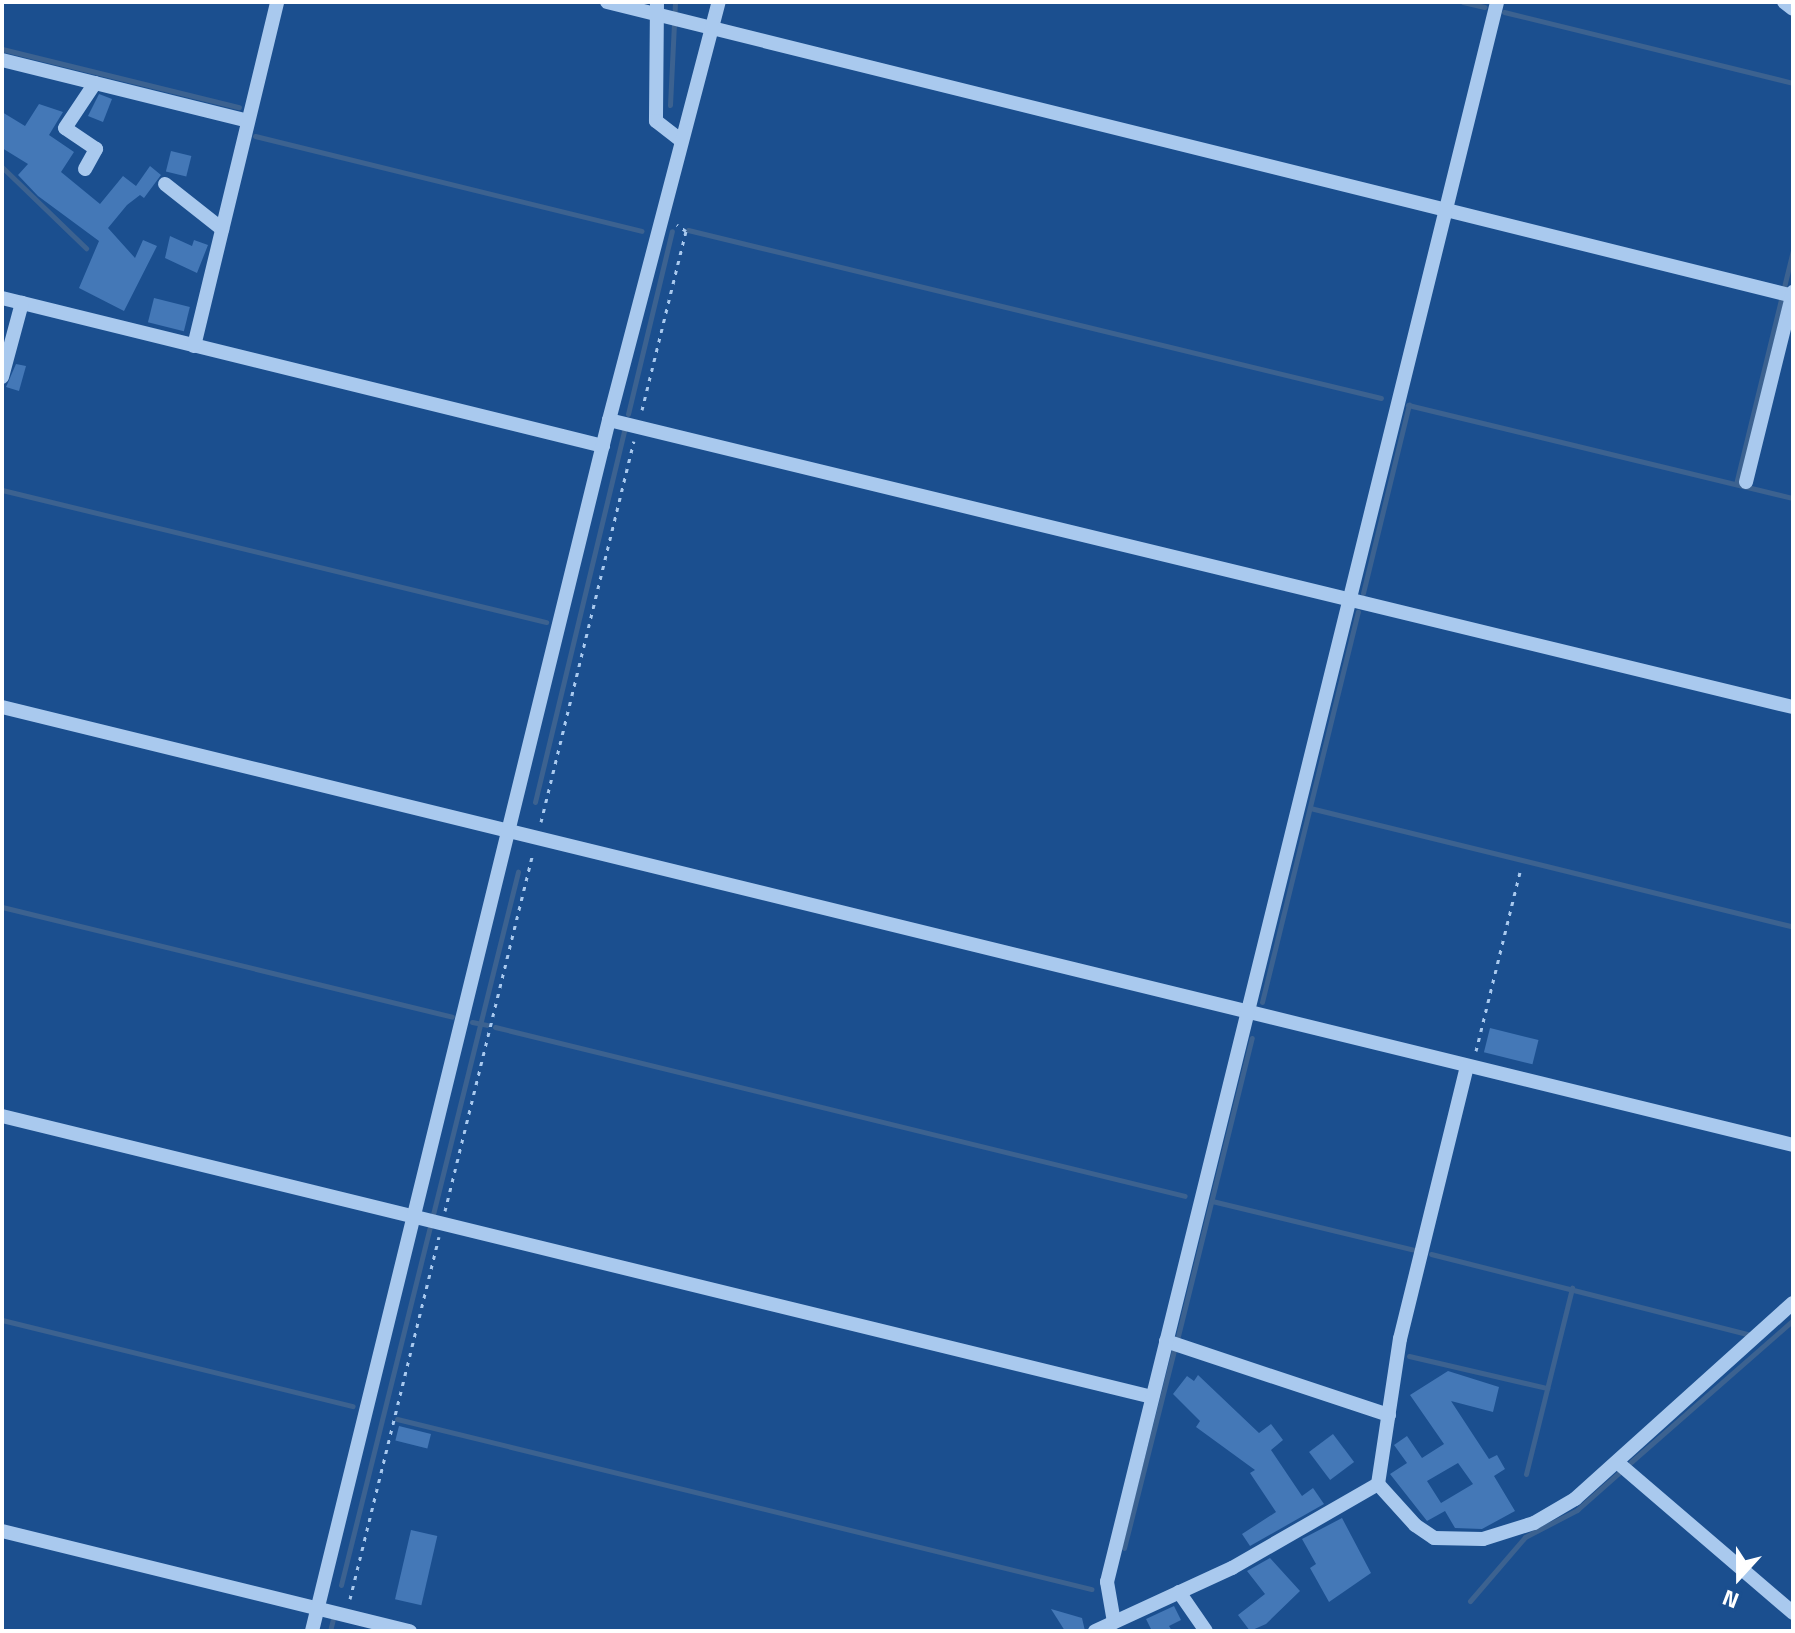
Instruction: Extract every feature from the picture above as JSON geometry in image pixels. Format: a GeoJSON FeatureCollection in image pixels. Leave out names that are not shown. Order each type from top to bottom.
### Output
{"type":"FeatureCollection","features":[{"type":"Feature","properties":{"kind":"street"},"geometry":{"type":"LineString","coordinates":[[194,346],[277,2]]}},
{"type":"Feature","properties":{"kind":"street"},"geometry":{"type":"LineString","coordinates":[[607,2],[666,13],[711,27],[1788,294],[1746,482]]}},
{"type":"Feature","properties":{"kind":"street"},"geometry":{"type":"LineString","coordinates":[[312,1631],[419,1218],[609,420],[680,140],[719,2]]}},
{"type":"Feature","properties":{"kind":"street"},"geometry":{"type":"LineString","coordinates":[[1114,1622],[1107,1582],[1497,2]]}},
{"type":"Feature","properties":{"kind":"street"},"geometry":{"type":"LineString","coordinates":[[1784,2],[1793,9]]}},
{"type":"Feature","properties":{"kind":"street"},"geometry":{"type":"LineString","coordinates":[[666,13],[656,121],[680,140]]}},
{"type":"Feature","properties":{"kind":"street"},"geometry":{"type":"LineString","coordinates":[[2,60],[248,121]]}},
{"type":"Feature","properties":{"kind":"street"},"geometry":{"type":"LineString","coordinates":[[85,169],[96,149],[65,128],[95,83]]}},
{"type":"Feature","properties":{"kind":"street"},"geometry":{"type":"LineString","coordinates":[[165,184],[222,229]]}},
{"type":"Feature","properties":{"kind":"street"},"geometry":{"type":"LineString","coordinates":[[2,298],[603,446]]}},
{"type":"Feature","properties":{"kind":"street"},"geometry":{"type":"LineString","coordinates":[[2,377],[22,303]]}},
{"type":"Feature","properties":{"kind":"street"},"geometry":{"type":"LineString","coordinates":[[609,420],[1793,707]]}},
{"type":"Feature","properties":{"kind":"street"},"geometry":{"type":"LineString","coordinates":[[2,707],[1793,1145]]}},
{"type":"Feature","properties":{"kind":"street"},"geometry":{"type":"LineString","coordinates":[[1378,1484],[1400,1339],[1469,1066]]}},
{"type":"Feature","properties":{"kind":"street"},"geometry":{"type":"LineString","coordinates":[[2,1116],[1152,1397]]}},
{"type":"Feature","properties":{"kind":"street"},"geometry":{"type":"LineString","coordinates":[[1378,1484],[1415,1525],[1450,1542],[1483,1539],[1534,1523],[1575,1499],[1793,1303]]}},
{"type":"Feature","properties":{"kind":"street"},"geometry":{"type":"LineString","coordinates":[[1166,1341],[1389,1415]]}},
{"type":"Feature","properties":{"kind":"street"},"geometry":{"type":"LineString","coordinates":[[1617,1462],[1793,1613]]}},
{"type":"Feature","properties":{"kind":"street"},"geometry":{"type":"LineString","coordinates":[[1095,1631],[1179,1592],[1378,1484]]}},
{"type":"Feature","properties":{"kind":"street"},"geometry":{"type":"LineString","coordinates":[[2,1531],[410,1631]]}},
{"type":"Feature","properties":{"kind":"street"},"geometry":{"type":"LineString","coordinates":[[1179,1592],[1206,1631]]}},
{"type":"Feature","properties":{"kind":"path"},"geometry":{"type":"LineString","coordinates":[[346,1615],[686,231],[677,228],[677,215]]}},
{"type":"Feature","properties":{"kind":"path"},"geometry":{"type":"LineString","coordinates":[[1469,1066],[1520,872]]}},
{"type":"Feature","properties":{"kind":"building"},"geometry":{"type":"Polygon","coordinates":[[[99,94],[112,99],[103,122],[88,116],[99,94]]]}},
{"type":"Feature","properties":{"kind":"building"},"geometry":{"type":"Polygon","coordinates":[[[39,104],[63,112],[49,135],[74,152],[61,172],[100,204],[123,176],[136,186],[150,166],[161,175],[144,198],[140,195],[127,205],[108,228],[135,258],[143,240],[157,246],[124,311],[79,288],[99,241],[38,196],[18,175],[28,164],[2,148],[2,112],[25,126],[39,104]]]}},
{"type":"Feature","properties":{"kind":"building"},"geometry":{"type":"Polygon","coordinates":[[[171,151],[191,156],[186,176],[166,171],[171,151]]]}},
{"type":"Feature","properties":{"kind":"building"},"geometry":{"type":"Polygon","coordinates":[[[170,236],[192,246],[194,240],[208,245],[197,273],[165,258],[170,236]]]}},
{"type":"Feature","properties":{"kind":"building"},"geometry":{"type":"Polygon","coordinates":[[[154,298],[190,307],[184,331],[148,322],[154,298]]]}},
{"type":"Feature","properties":{"kind":"building"},"geometry":{"type":"Polygon","coordinates":[[[16,364],[26,366],[19,391],[6,387],[16,364]]]}},
{"type":"Feature","properties":{"kind":"building"},"geometry":{"type":"Polygon","coordinates":[[[1490,1028],[1539,1040],[1532,1064],[1484,1052],[1490,1028]]]}},
{"type":"Feature","properties":{"kind":"building"},"geometry":{"type":"Polygon","coordinates":[[[1448,1371],[1499,1387],[1493,1412],[1451,1401],[1489,1459],[1497,1455],[1505,1469],[1494,1476],[1515,1511],[1482,1529],[1455,1528],[1445,1511],[1427,1521],[1390,1474],[1407,1463],[1394,1445],[1407,1436],[1422,1458],[1444,1444],[1410,1395],[1448,1371]],[[1458,1463],[1427,1481],[1441,1503],[1473,1484],[1458,1463]]]}},
{"type":"Feature","properties":{"kind":"building"},"geometry":{"type":"Polygon","coordinates":[[[1198,1375],[1259,1433],[1271,1424],[1283,1440],[1271,1450],[1302,1496],[1313,1488],[1324,1504],[1250,1546],[1242,1534],[1276,1512],[1250,1473],[1255,1470],[1196,1427],[1200,1421],[1173,1394],[1187,1376],[1194,1381],[1198,1375]]]}},
{"type":"Feature","properties":{"kind":"building"},"geometry":{"type":"Polygon","coordinates":[[[399,1426],[431,1434],[427,1449],[395,1441],[399,1426]]]}},
{"type":"Feature","properties":{"kind":"building"},"geometry":{"type":"Polygon","coordinates":[[[1333,1434],[1354,1462],[1330,1480],[1309,1452],[1333,1434]]]}},
{"type":"Feature","properties":{"kind":"building"},"geometry":{"type":"Polygon","coordinates":[[[1342,1518],[1371,1573],[1329,1602],[1310,1568],[1316,1564],[1302,1539],[1342,1518]]]}},
{"type":"Feature","properties":{"kind":"building"},"geometry":{"type":"Polygon","coordinates":[[[411,1530],[437,1536],[421,1605],[395,1599],[411,1530]]]}},
{"type":"Feature","properties":{"kind":"building"},"geometry":{"type":"Polygon","coordinates":[[[1270,1558],[1300,1591],[1266,1624],[1250,1631],[1238,1615],[1265,1594],[1247,1571],[1270,1558]]]}},
{"type":"Feature","properties":{"kind":"building"},"geometry":{"type":"Polygon","coordinates":[[[1174,1606],[1181,1620],[1169,1626],[1172,1631],[1152,1631],[1146,1619],[1174,1606]]]}},
{"type":"Feature","properties":{"kind":"building"},"geometry":{"type":"Polygon","coordinates":[[[1051,1609],[1082,1618],[1085,1631],[1065,1631],[1051,1609]]]}},
{"type":"Feature","properties":{"kind":"waterway"},"geometry":{"type":"LineString","coordinates":[[670,105],[675,2]]}},
{"type":"Feature","properties":{"kind":"waterway"},"geometry":{"type":"LineString","coordinates":[[1463,2],[1484,7]]}},
{"type":"Feature","properties":{"kind":"waterway"},"geometry":{"type":"LineString","coordinates":[[1504,12],[1793,83]]}},
{"type":"Feature","properties":{"kind":"waterway"},"geometry":{"type":"LineString","coordinates":[[2,49],[239,107]]}},
{"type":"Feature","properties":{"kind":"waterway"},"geometry":{"type":"LineString","coordinates":[[255,136],[642,231]]}},
{"type":"Feature","properties":{"kind":"waterway"},"geometry":{"type":"LineString","coordinates":[[2,167],[86,248]]}},
{"type":"Feature","properties":{"kind":"waterway"},"geometry":{"type":"LineString","coordinates":[[688,230],[1381,398]]}},
{"type":"Feature","properties":{"kind":"waterway"},"geometry":{"type":"LineString","coordinates":[[628,414],[672,231]]}},
{"type":"Feature","properties":{"kind":"waterway"},"geometry":{"type":"LineString","coordinates":[[1736,484],[1793,251]]}},
{"type":"Feature","properties":{"kind":"waterway"},"geometry":{"type":"LineString","coordinates":[[1408,405],[1793,498]]}},
{"type":"Feature","properties":{"kind":"waterway"},"geometry":{"type":"LineString","coordinates":[[1363,593],[1409,405]]}},
{"type":"Feature","properties":{"kind":"waterway"},"geometry":{"type":"LineString","coordinates":[[535,802],[625,428]]}},
{"type":"Feature","properties":{"kind":"waterway"},"geometry":{"type":"LineString","coordinates":[[2,490],[546,622]]}},
{"type":"Feature","properties":{"kind":"waterway"},"geometry":{"type":"LineString","coordinates":[[1262,1002],[1358,612]]}},
{"type":"Feature","properties":{"kind":"waterway"},"geometry":{"type":"LineString","coordinates":[[1310,808],[1793,927]]}},
{"type":"Feature","properties":{"kind":"waterway"},"geometry":{"type":"LineString","coordinates":[[341,1585],[518,872]]}},
{"type":"Feature","properties":{"kind":"waterway"},"geometry":{"type":"LineString","coordinates":[[2,907],[452,1017]]}},
{"type":"Feature","properties":{"kind":"waterway"},"geometry":{"type":"LineString","coordinates":[[472,1022],[487,1025]]}},
{"type":"Feature","properties":{"kind":"waterway"},"geometry":{"type":"LineString","coordinates":[[495,1027],[1185,1196]]}},
{"type":"Feature","properties":{"kind":"waterway"},"geometry":{"type":"LineString","coordinates":[[1178,1336],[1252,1038]]}},
{"type":"Feature","properties":{"kind":"waterway"},"geometry":{"type":"LineString","coordinates":[[1212,1201],[1414,1250]]}},
{"type":"Feature","properties":{"kind":"waterway"},"geometry":{"type":"LineString","coordinates":[[1431,1254],[1748,1334]]}},
{"type":"Feature","properties":{"kind":"waterway"},"geometry":{"type":"LineString","coordinates":[[1526,1474],[1572,1288]]}},
{"type":"Feature","properties":{"kind":"waterway"},"geometry":{"type":"LineString","coordinates":[[2,1320],[353,1406]]}},
{"type":"Feature","properties":{"kind":"waterway"},"geometry":{"type":"LineString","coordinates":[[1631,1462],[1793,1320]]}},
{"type":"Feature","properties":{"kind":"waterway"},"geometry":{"type":"LineString","coordinates":[[1124,1548],[1174,1351]]}},
{"type":"Feature","properties":{"kind":"waterway"},"geometry":{"type":"LineString","coordinates":[[1409,1356],[1547,1388]]}},
{"type":"Feature","properties":{"kind":"waterway"},"geometry":{"type":"LineString","coordinates":[[397,1419],[1091,1589]]}},
{"type":"Feature","properties":{"kind":"waterway"},"geometry":{"type":"LineString","coordinates":[[1470,1601],[1525,1537],[1577,1510],[1620,1472]]}},
{"type":"Feature","properties":{"kind":"waterway"},"geometry":{"type":"LineString","coordinates":[[330,1631],[333,1619]]}}]}
